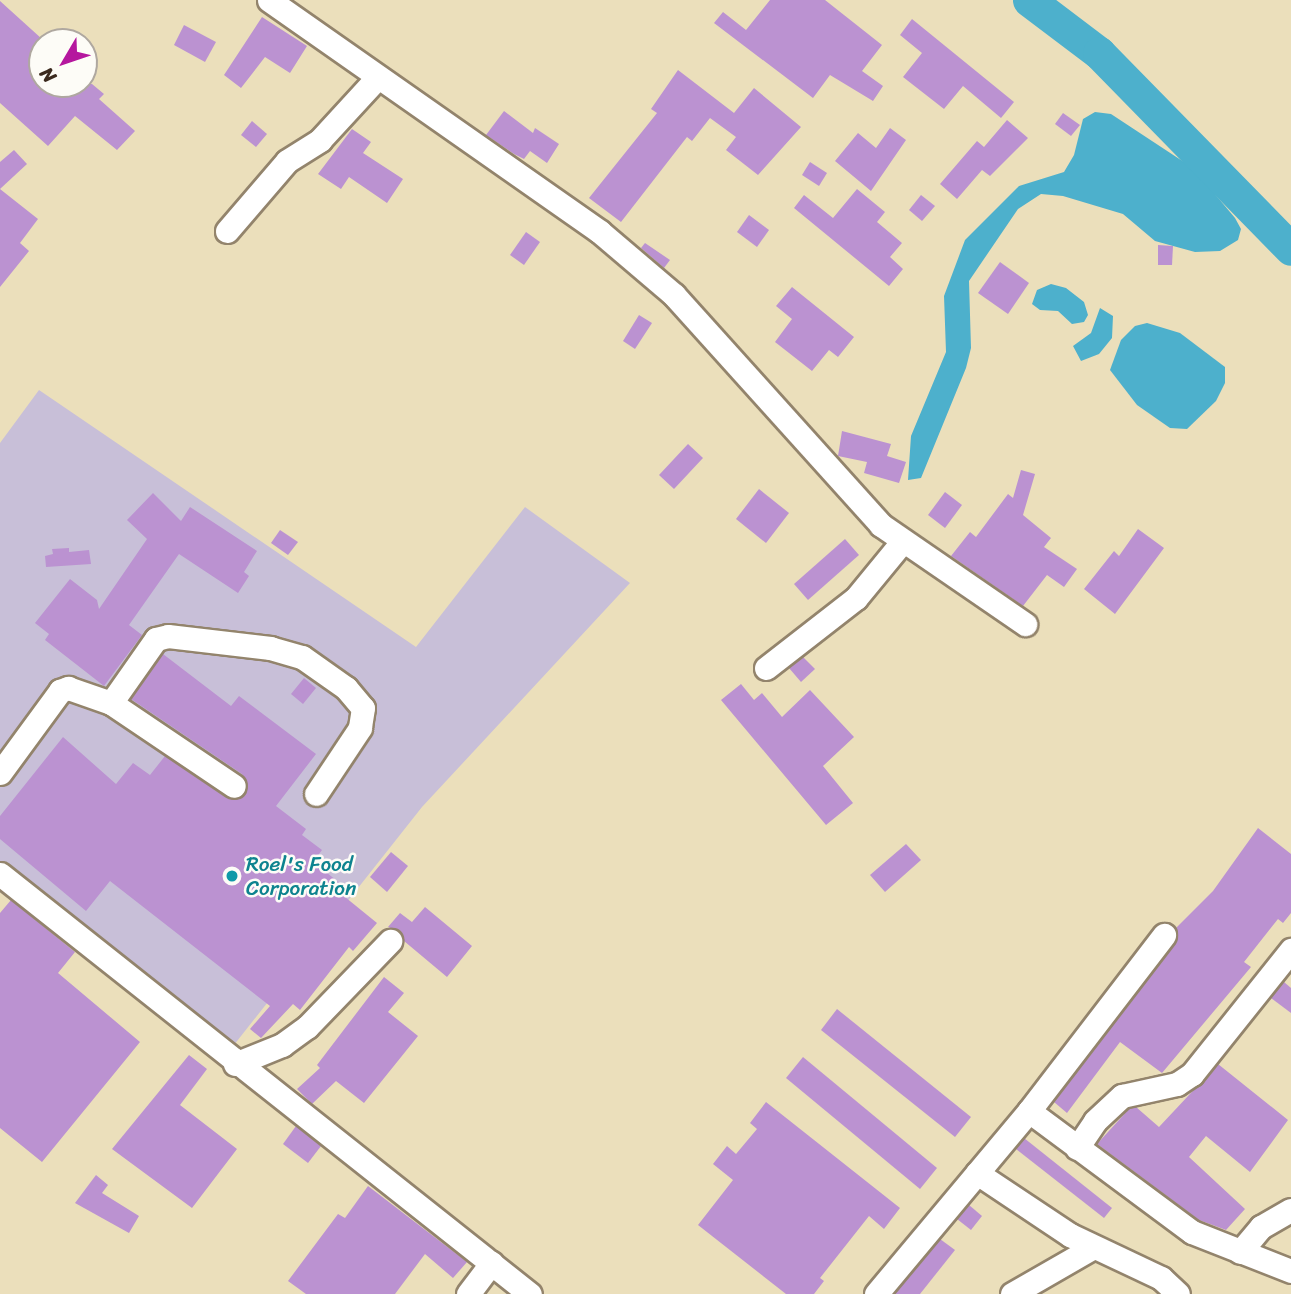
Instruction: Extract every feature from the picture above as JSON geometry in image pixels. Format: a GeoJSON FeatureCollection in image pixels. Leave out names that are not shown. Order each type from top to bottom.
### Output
{"type":"FeatureCollection","features":[{"type":"Feature","properties":{"kind":"street"},"geometry":{"type":"LineString","coordinates":[[269,0],[376,79],[508,164],[600,232],[674,295],[881,525],[902,542],[1026,624]]}},
{"type":"Feature","properties":{"kind":"street"},"geometry":{"type":"LineString","coordinates":[[228,231],[287,161],[320,140],[376,79]]}},
{"type":"Feature","properties":{"kind":"street"},"geometry":{"type":"LineString","coordinates":[[766,668],[856,598],[902,542]]}},
{"type":"Feature","properties":{"kind":"street"},"geometry":{"type":"LineString","coordinates":[[111,703],[156,639],[169,636],[270,648],[302,657],[346,688],[363,708],[360,728],[316,794]]}},
{"type":"Feature","properties":{"kind":"street"},"geometry":{"type":"LineString","coordinates":[[0,773],[60,691],[68,688],[111,703],[234,786]]}},
{"type":"Feature","properties":{"kind":"street"},"geometry":{"type":"LineString","coordinates":[[4,885],[530,1294]]}},
{"type":"Feature","properties":{"kind":"street"},"geometry":{"type":"LineString","coordinates":[[876,1294],[1029,1111],[1164,935]]}},
{"type":"Feature","properties":{"kind":"street"},"geometry":{"type":"LineString","coordinates":[[235,1064],[282,1045],[307,1027],[390,941]]}},
{"type":"Feature","properties":{"kind":"street"},"geometry":{"type":"LineString","coordinates":[[1077,1148],[1095,1121],[1122,1096],[1177,1084],[1192,1073],[1291,950]]}},
{"type":"Feature","properties":{"kind":"street"},"geometry":{"type":"LineString","coordinates":[[1029,1111],[1192,1232],[1291,1271]]}},
{"type":"Feature","properties":{"kind":"street"},"geometry":{"type":"LineString","coordinates":[[977,1174],[1092,1248],[1161,1278],[1178,1294]]}},
{"type":"Feature","properties":{"kind":"street"},"geometry":{"type":"LineString","coordinates":[[1240,1252],[1261,1227],[1291,1210]]}},
{"type":"Feature","properties":{"kind":"street"},"geometry":{"type":"LineString","coordinates":[[1012,1294],[1092,1248]]}},
{"type":"Feature","properties":{"kind":"street"},"geometry":{"type":"LineString","coordinates":[[468,1294],[491,1263]]}},
{"type":"Feature","properties":{"kind":"shaded area","name":"Roel's Food Corporation"},"geometry":{"type":"Polygon","coordinates":[[[39,390],[416,647],[525,507],[630,583],[422,807],[230,1050],[0,863],[0,443],[39,390]]]}},
{"type":"Feature","properties":{"kind":"water"},"geometry":{"type":"Polygon","coordinates":[[[1095,112],[1111,114],[1193,168],[1235,218],[1241,229],[1238,240],[1220,251],[1195,252],[1155,241],[1123,214],[1063,196],[1041,194],[1018,209],[969,281],[971,348],[966,368],[921,478],[908,480],[911,436],[946,352],[944,296],[965,240],[1019,186],[1064,172],[1074,155],[1083,119],[1095,112]]]}},
{"type":"Feature","properties":{"kind":"water"},"geometry":{"type":"Polygon","coordinates":[[[1051,284],[1066,288],[1084,302],[1088,315],[1084,322],[1072,324],[1058,311],[1040,310],[1032,304],[1037,290],[1051,284]]]}},
{"type":"Feature","properties":{"kind":"water"},"geometry":{"type":"Polygon","coordinates":[[[1100,308],[1113,316],[1112,338],[1099,354],[1081,361],[1073,346],[1091,333],[1100,308]]]}},
{"type":"Feature","properties":{"kind":"water"},"geometry":{"type":"Polygon","coordinates":[[[1147,323],[1180,333],[1225,367],[1225,383],[1216,401],[1187,429],[1170,428],[1137,405],[1110,370],[1121,340],[1135,326],[1147,323]]]}},
{"type":"Feature","properties":{"kind":"building"},"geometry":{"type":"Polygon","coordinates":[[[770,0],[825,0],[882,45],[862,71],[883,86],[873,101],[830,75],[813,98],[714,23],[723,12],[746,30],[770,0]]]}},
{"type":"Feature","properties":{"kind":"building"},"geometry":{"type":"Polygon","coordinates":[[[0,1],[30,28],[28,98],[98,98],[98,89],[104,94],[99,99],[135,131],[117,150],[75,116],[48,146],[0,103],[0,1]]]}},
{"type":"Feature","properties":{"kind":"building"},"geometry":{"type":"Polygon","coordinates":[[[262,17],[307,46],[290,73],[265,57],[241,88],[224,75],[262,17]]]}},
{"type":"Feature","properties":{"kind":"building"},"geometry":{"type":"Polygon","coordinates":[[[912,19],[1014,102],[1001,118],[963,86],[944,109],[903,77],[922,53],[900,35],[912,19]]]}},
{"type":"Feature","properties":{"kind":"building"},"geometry":{"type":"Polygon","coordinates":[[[184,25],[216,42],[205,62],[174,45],[184,25]]]}},
{"type":"Feature","properties":{"kind":"building"},"geometry":{"type":"Polygon","coordinates":[[[678,70],[734,113],[754,88],[801,127],[758,175],[726,150],[736,137],[710,118],[692,141],[687,137],[621,222],[589,198],[657,113],[651,109],[678,70]]]}},
{"type":"Feature","properties":{"kind":"building"},"geometry":{"type":"Polygon","coordinates":[[[504,111],[533,133],[535,128],[559,144],[547,163],[530,151],[524,159],[486,135],[504,111]]]}},
{"type":"Feature","properties":{"kind":"building"},"geometry":{"type":"Polygon","coordinates":[[[1063,113],[1080,125],[1071,136],[1055,124],[1063,113]]]}},
{"type":"Feature","properties":{"kind":"building"},"geometry":{"type":"Polygon","coordinates":[[[1007,120],[1028,138],[990,176],[982,170],[957,199],[940,184],[977,141],[984,147],[1007,120]]]}},
{"type":"Feature","properties":{"kind":"building"},"geometry":{"type":"Polygon","coordinates":[[[252,121],[267,134],[256,147],[241,135],[252,121]]]}},
{"type":"Feature","properties":{"kind":"building"},"geometry":{"type":"Polygon","coordinates":[[[890,128],[906,140],[871,191],[835,161],[858,133],[876,148],[890,128]]]}},
{"type":"Feature","properties":{"kind":"building"},"geometry":{"type":"Polygon","coordinates":[[[352,129],[371,142],[363,153],[403,179],[387,203],[349,177],[341,189],[318,174],[352,129]]]}},
{"type":"Feature","properties":{"kind":"building"},"geometry":{"type":"Polygon","coordinates":[[[14,150],[27,164],[0,189],[0,162],[14,150]]]}},
{"type":"Feature","properties":{"kind":"building"},"geometry":{"type":"Polygon","coordinates":[[[810,162],[827,173],[819,186],[802,175],[810,162]]]}},
{"type":"Feature","properties":{"kind":"building"},"geometry":{"type":"Polygon","coordinates":[[[0,189],[38,219],[20,243],[29,251],[0,287],[0,189]]]}},
{"type":"Feature","properties":{"kind":"building"},"geometry":{"type":"Polygon","coordinates":[[[857,189],[885,212],[877,222],[902,243],[890,257],[903,269],[889,286],[794,208],[804,195],[833,218],[857,189]]]}},
{"type":"Feature","properties":{"kind":"building"},"geometry":{"type":"Polygon","coordinates":[[[921,195],[935,206],[922,221],[909,210],[921,195]]]}},
{"type":"Feature","properties":{"kind":"building"},"geometry":{"type":"Polygon","coordinates":[[[749,215],[769,230],[757,247],[737,232],[749,215]]]}},
{"type":"Feature","properties":{"kind":"building"},"geometry":{"type":"Polygon","coordinates":[[[526,232],[540,242],[524,265],[510,255],[526,232]]]}},
{"type":"Feature","properties":{"kind":"building"},"geometry":{"type":"Polygon","coordinates":[[[645,243],[670,260],[664,268],[641,248],[645,243]]]}},
{"type":"Feature","properties":{"kind":"building"},"geometry":{"type":"Polygon","coordinates":[[[1158,245],[1173,246],[1172,265],[1158,265],[1158,245]]]}},
{"type":"Feature","properties":{"kind":"building"},"geometry":{"type":"Polygon","coordinates":[[[1000,262],[1029,283],[1008,314],[978,293],[1000,262]]]}},
{"type":"Feature","properties":{"kind":"building"},"geometry":{"type":"Polygon","coordinates":[[[792,287],[854,337],[838,357],[829,350],[812,371],[775,342],[792,319],[776,306],[792,287]]]}},
{"type":"Feature","properties":{"kind":"building"},"geometry":{"type":"Polygon","coordinates":[[[639,315],[652,323],[635,349],[623,341],[639,315]]]}},
{"type":"Feature","properties":{"kind":"building"},"geometry":{"type":"Polygon","coordinates":[[[842,431],[891,444],[887,456],[906,462],[899,483],[864,473],[867,462],[838,456],[842,431]]]}},
{"type":"Feature","properties":{"kind":"building"},"geometry":{"type":"Polygon","coordinates":[[[688,444],[703,458],[674,489],[659,475],[688,444]]]}},
{"type":"Feature","properties":{"kind":"building"},"geometry":{"type":"Polygon","coordinates":[[[1021,470],[1035,474],[1023,515],[1051,538],[1044,547],[1077,569],[1064,587],[1047,575],[1023,606],[951,556],[970,532],[976,537],[1008,494],[1013,498],[1021,470]]]}},
{"type":"Feature","properties":{"kind":"building"},"geometry":{"type":"Polygon","coordinates":[[[759,489],[789,513],[766,543],[736,519],[759,489]]]}},
{"type":"Feature","properties":{"kind":"building"},"geometry":{"type":"Polygon","coordinates":[[[945,492],[962,505],[945,528],[928,515],[945,492]]]}},
{"type":"Feature","properties":{"kind":"building"},"geometry":{"type":"Polygon","coordinates":[[[153,493],[181,521],[190,507],[257,551],[244,572],[249,576],[238,593],[179,554],[129,625],[142,635],[104,686],[45,640],[49,634],[35,623],[70,579],[97,600],[99,609],[147,539],[127,520],[153,493]]]}},
{"type":"Feature","properties":{"kind":"building"},"geometry":{"type":"Polygon","coordinates":[[[1138,529],[1164,548],[1115,614],[1084,589],[1114,551],[1119,556],[1138,529]]]}},
{"type":"Feature","properties":{"kind":"building"},"geometry":{"type":"Polygon","coordinates":[[[280,530],[298,542],[288,555],[271,543],[280,530]]]}},
{"type":"Feature","properties":{"kind":"building"},"geometry":{"type":"Polygon","coordinates":[[[845,539],[859,555],[808,600],[794,584],[845,539]]]}},
{"type":"Feature","properties":{"kind":"building"},"geometry":{"type":"Polygon","coordinates":[[[69,548],[69,552],[89,550],[91,564],[46,567],[45,556],[53,554],[52,549],[69,548]]]}},
{"type":"Feature","properties":{"kind":"building"},"geometry":{"type":"Polygon","coordinates":[[[163,654],[231,706],[239,696],[316,754],[276,806],[306,829],[302,835],[322,850],[313,862],[350,891],[345,897],[377,923],[353,951],[349,947],[300,1010],[293,1004],[261,1038],[250,1029],[270,1006],[110,881],[86,911],[0,839],[0,816],[63,737],[116,784],[133,763],[150,775],[165,756],[227,798],[245,794],[248,786],[242,774],[131,699],[163,654]]]}},
{"type":"Feature","properties":{"kind":"building"},"geometry":{"type":"Polygon","coordinates":[[[803,657],[815,669],[801,682],[789,668],[803,657]]]}},
{"type":"Feature","properties":{"kind":"building"},"geometry":{"type":"Polygon","coordinates":[[[304,678],[316,688],[303,704],[291,694],[304,678]]]}},
{"type":"Feature","properties":{"kind":"building"},"geometry":{"type":"Polygon","coordinates":[[[741,684],[754,700],[762,693],[782,717],[810,690],[854,737],[823,766],[853,803],[826,825],[721,700],[741,684]]]}},
{"type":"Feature","properties":{"kind":"building"},"geometry":{"type":"Polygon","coordinates":[[[1258,828],[1291,854],[1291,913],[1283,923],[1278,919],[1244,962],[1251,967],[1162,1073],[1120,1042],[1067,1113],[1054,1102],[1175,944],[1176,928],[1213,891],[1258,828]]]}},
{"type":"Feature","properties":{"kind":"building"},"geometry":{"type":"Polygon","coordinates":[[[906,844],[921,860],[885,892],[870,875],[906,844]]]}},
{"type":"Feature","properties":{"kind":"building"},"geometry":{"type":"Polygon","coordinates":[[[391,852],[408,866],[387,892],[370,877],[391,852]]]}},
{"type":"Feature","properties":{"kind":"building"},"geometry":{"type":"Polygon","coordinates":[[[11,900],[75,952],[58,973],[140,1042],[42,1162],[0,1128],[0,913],[11,900]]]}},
{"type":"Feature","properties":{"kind":"building"},"geometry":{"type":"Polygon","coordinates":[[[425,907],[472,946],[447,977],[404,941],[399,931],[388,927],[400,913],[412,922],[425,907]]]}},
{"type":"Feature","properties":{"kind":"building"},"geometry":{"type":"Polygon","coordinates":[[[384,977],[404,993],[388,1012],[418,1036],[364,1103],[336,1081],[312,1104],[297,1089],[320,1068],[317,1065],[384,977]]]}},
{"type":"Feature","properties":{"kind":"building"},"geometry":{"type":"Polygon","coordinates":[[[1284,982],[1291,988],[1291,1013],[1271,998],[1284,982]]]}},
{"type":"Feature","properties":{"kind":"building"},"geometry":{"type":"Polygon","coordinates":[[[837,1009],[971,1117],[955,1137],[821,1030],[837,1009]]]}},
{"type":"Feature","properties":{"kind":"building"},"geometry":{"type":"Polygon","coordinates":[[[189,1055],[207,1069],[180,1105],[237,1149],[192,1208],[112,1149],[189,1055]]]}},
{"type":"Feature","properties":{"kind":"building"},"geometry":{"type":"Polygon","coordinates":[[[803,1057],[937,1168],[920,1189],[786,1078],[803,1057]]]}},
{"type":"Feature","properties":{"kind":"building"},"geometry":{"type":"Polygon","coordinates":[[[1218,1064],[1288,1120],[1250,1172],[1206,1136],[1189,1157],[1245,1209],[1226,1230],[1199,1220],[1097,1144],[1129,1109],[1136,1107],[1159,1127],[1218,1064]]]}},
{"type":"Feature","properties":{"kind":"building"},"geometry":{"type":"Polygon","coordinates":[[[766,1102],[900,1208],[884,1229],[869,1216],[820,1278],[824,1281],[814,1294],[786,1294],[698,1225],[733,1180],[713,1164],[727,1146],[736,1154],[757,1129],[750,1123],[766,1102]]]}},
{"type":"Feature","properties":{"kind":"building"},"geometry":{"type":"Polygon","coordinates":[[[296,1126],[321,1146],[308,1163],[283,1144],[296,1126]]]}},
{"type":"Feature","properties":{"kind":"building"},"geometry":{"type":"Polygon","coordinates":[[[1024,1138],[1112,1208],[1104,1218],[1016,1149],[1024,1138]]]}},
{"type":"Feature","properties":{"kind":"building"},"geometry":{"type":"Polygon","coordinates":[[[96,1175],[108,1185],[102,1193],[139,1216],[129,1233],[75,1203],[96,1175]]]}},
{"type":"Feature","properties":{"kind":"building"},"geometry":{"type":"Polygon","coordinates":[[[368,1186],[467,1262],[453,1278],[425,1254],[395,1294],[306,1294],[288,1281],[338,1214],[345,1218],[368,1186]]]}},
{"type":"Feature","properties":{"kind":"building"},"geometry":{"type":"Polygon","coordinates":[[[969,1205],[982,1216],[971,1230],[957,1219],[969,1205]]]}},
{"type":"Feature","properties":{"kind":"building"},"geometry":{"type":"Polygon","coordinates":[[[940,1239],[955,1250],[920,1294],[894,1294],[940,1239]]]}},
{"type":"Feature","properties":{"kind":"waterway"},"geometry":{"type":"LineString","coordinates":[[1029,0],[1099,53],[1291,249]]}},
{"type":"Feature","properties":{"kind":"place","name":"Roel's Food Corporation"},"geometry":{"type":"Point","coordinates":[232,876]}}]}
